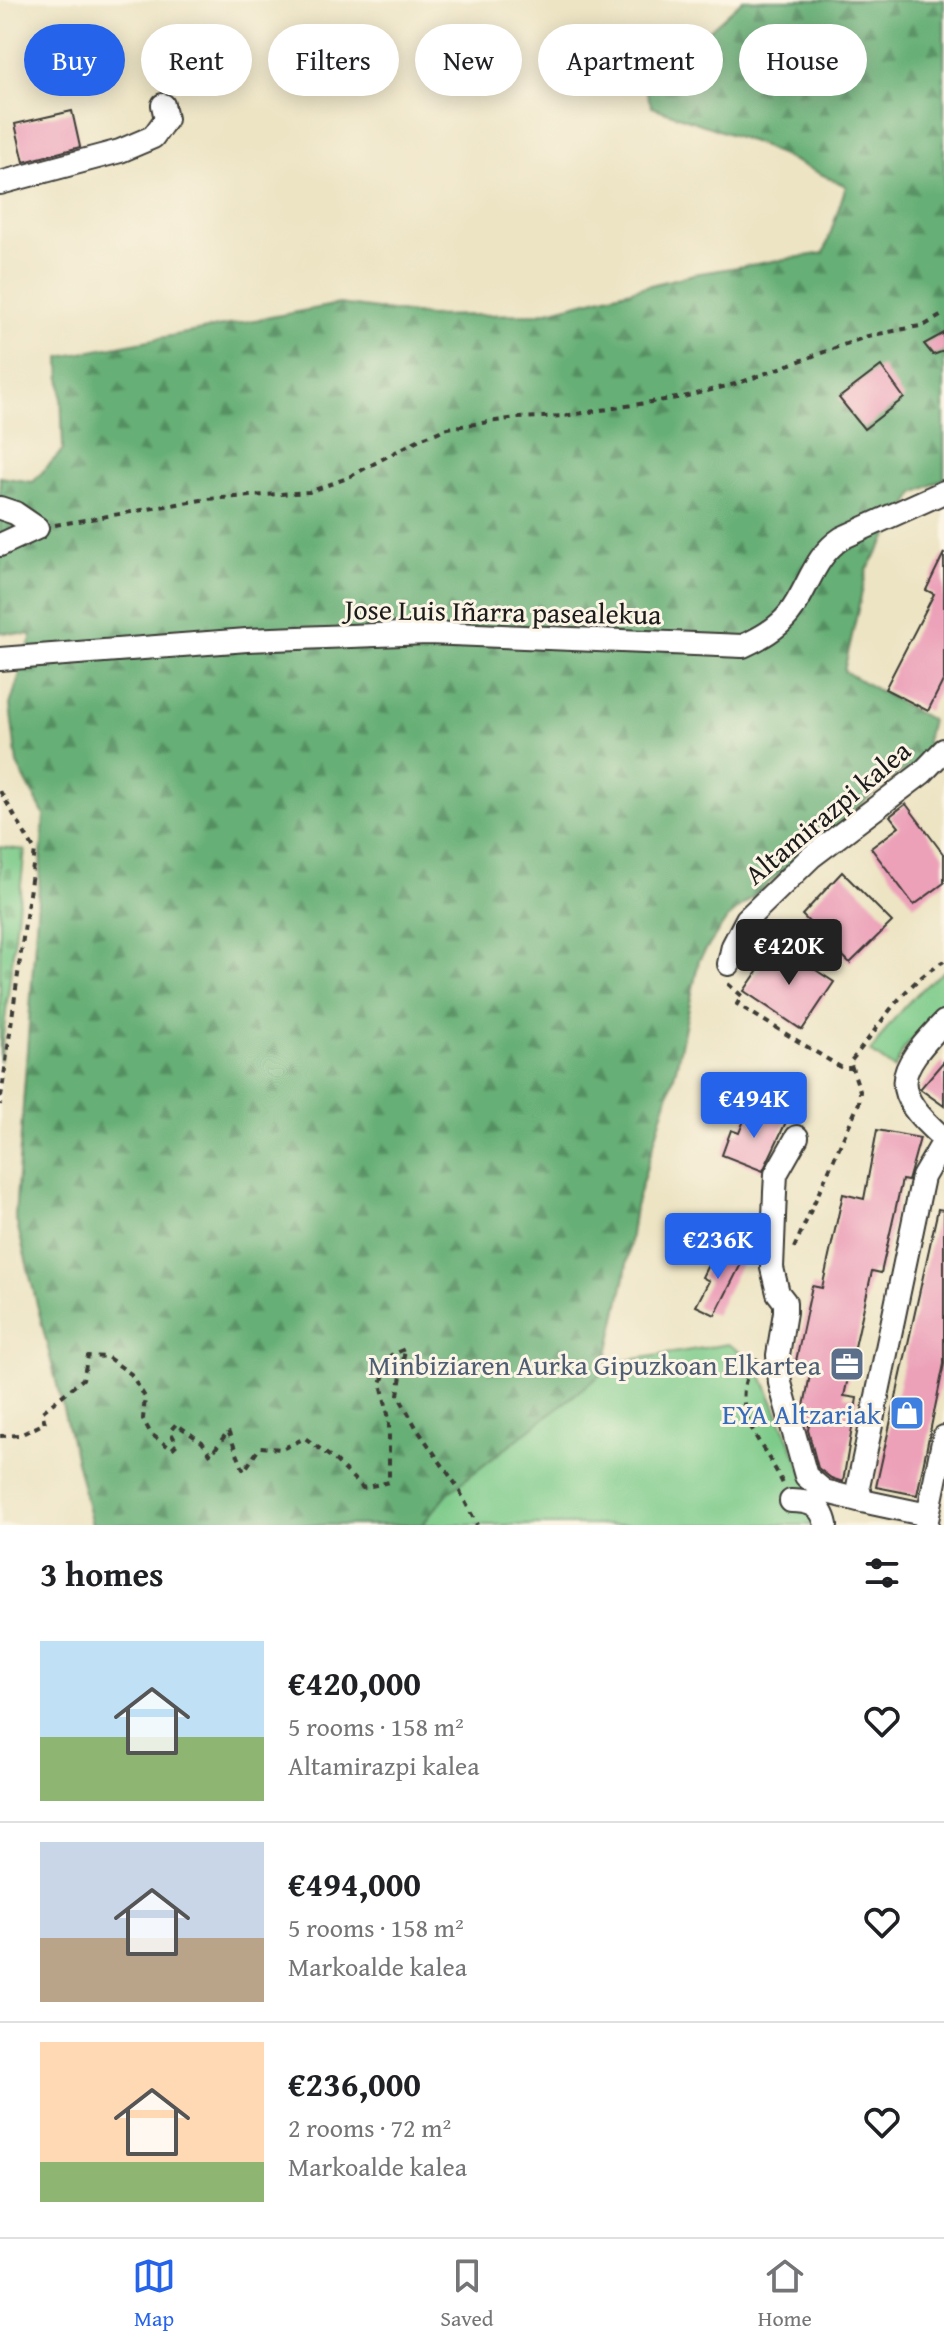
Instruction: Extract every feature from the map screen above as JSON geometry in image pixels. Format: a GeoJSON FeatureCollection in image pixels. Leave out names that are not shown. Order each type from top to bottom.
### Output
{"type":"FeatureCollection","features":[{"type":"Feature","properties":{"kind":"street"},"geometry":{"type":"LineString","coordinates":[[0,183],[120,151],[153,137],[166,119],[163,105]]}},
{"type":"Feature","properties":{"kind":"street","name":"Jose Luis Iñarra pasealekua"},"geometry":{"type":"LineString","coordinates":[[0,659],[247,640],[428,633],[743,646],[767,635],[788,616],[828,547],[944,492]]}},
{"type":"Feature","properties":{"kind":"street"},"geometry":{"type":"LineString","coordinates":[[0,508],[15,513],[37,528]]}},
{"type":"Feature","properties":{"kind":"street"},"geometry":{"type":"LineString","coordinates":[[0,545],[37,528]]}},
{"type":"Feature","properties":{"kind":"street","name":"Altamirazpi kalea"},"geometry":{"type":"LineString","coordinates":[[729,964],[733,946],[747,919],[811,857],[922,773],[944,750]]}},
{"type":"Feature","properties":{"kind":"street"},"geometry":{"type":"LineString","coordinates":[[862,1501],[858,1487],[923,1177],[944,1140],[917,1116],[907,1100],[907,1071],[914,1054],[944,1022]]}},
{"type":"Feature","properties":{"kind":"street"},"geometry":{"type":"LineString","coordinates":[[797,1137],[776,1174],[772,1268],[778,1293],[785,1302],[778,1355],[780,1383],[806,1476],[824,1491],[849,1495],[927,1520],[944,1437]]}},
{"type":"Feature","properties":{"kind":"street"},"geometry":{"type":"LineString","coordinates":[[791,1501],[809,1501],[823,1512],[826,1525]]}},
{"type":"Feature","properties":{"kind":"path"},"geometry":{"type":"LineString","coordinates":[[37,528],[207,499],[309,492],[347,478],[425,436],[448,428],[516,418],[564,416],[683,397],[789,366],[840,344],[925,325],[944,314]]}},
{"type":"Feature","properties":{"kind":"path"},"geometry":{"type":"LineString","coordinates":[[0,791],[35,851],[0,1105]]}},
{"type":"Feature","properties":{"kind":"path"},"geometry":{"type":"LineString","coordinates":[[791,1254],[859,1103],[860,1091],[850,1062],[888,1009],[907,989],[944,961]]}},
{"type":"Feature","properties":{"kind":"path"},"geometry":{"type":"LineString","coordinates":[[737,1004],[842,1068],[851,1068]]}},
{"type":"Feature","properties":{"kind":"path"},"geometry":{"type":"LineString","coordinates":[[0,1436],[20,1435],[45,1423],[42,1412],[83,1379],[88,1356],[107,1357],[131,1374],[145,1397],[143,1419],[151,1434],[172,1449],[177,1444],[170,1431],[176,1424],[202,1442],[211,1455],[228,1431],[244,1471],[260,1447],[282,1449],[305,1438],[335,1460],[363,1488],[389,1482],[389,1419],[381,1383],[391,1355],[405,1349],[398,1395],[417,1429],[457,1486],[477,1525]]}},
{"type":"Feature","properties":{"kind":"path"},"geometry":{"type":"LineString","coordinates":[[761,1354],[748,1373],[744,1413],[791,1501]]}},
{"type":"Feature","properties":{"kind":"green space"},"geometry":{"type":"Polygon","coordinates":[[[743,0],[944,0],[944,479],[915,493],[867,570],[844,671],[931,720],[926,741],[931,746],[924,759],[888,781],[727,919],[699,960],[676,1069],[635,1207],[625,1277],[604,1372],[448,1493],[422,1525],[92,1525],[15,1216],[44,815],[17,764],[10,705],[32,635],[0,632],[0,477],[33,482],[63,450],[60,357],[339,304],[429,316],[536,314],[694,274],[824,253],[846,186],[758,144],[652,107],[648,96],[723,96],[723,24],[716,24],[743,0]]]}},
{"type":"Feature","properties":{"kind":"green space"},"geometry":{"type":"Polygon","coordinates":[[[0,847],[25,850],[0,1062],[0,847]]]}},
{"type":"Feature","properties":{"kind":"green space"},"geometry":{"type":"Polygon","coordinates":[[[944,971],[944,1002],[904,1049],[894,1069],[871,1052],[903,1008],[944,971]]]}},
{"type":"Feature","properties":{"kind":"green space"},"geometry":{"type":"Polygon","coordinates":[[[728,1344],[756,1362],[826,1525],[422,1525],[448,1493],[617,1362],[728,1344]]]}},
{"type":"Feature","properties":{"kind":"building"},"geometry":{"type":"Polygon","coordinates":[[[72,111],[80,147],[24,162],[15,124],[72,111]]]}},
{"type":"Feature","properties":{"kind":"building"},"geometry":{"type":"Polygon","coordinates":[[[944,333],[944,351],[933,355],[924,344],[944,333]]]}},
{"type":"Feature","properties":{"kind":"building"},"geometry":{"type":"Polygon","coordinates":[[[881,366],[904,398],[864,429],[839,398],[881,366]]]}},
{"type":"Feature","properties":{"kind":"building"},"geometry":{"type":"Polygon","coordinates":[[[944,553],[944,679],[928,711],[885,689],[934,594],[926,590],[944,553]]]}},
{"type":"Feature","properties":{"kind":"building"},"geometry":{"type":"Polygon","coordinates":[[[906,804],[944,855],[944,883],[914,905],[871,848],[899,827],[890,816],[906,804]]]}},
{"type":"Feature","properties":{"kind":"building"},"geometry":{"type":"Polygon","coordinates":[[[842,872],[892,922],[850,963],[802,915],[842,872]]]}},
{"type":"Feature","properties":{"kind":"building"},"geometry":{"type":"Polygon","coordinates":[[[776,944],[834,982],[802,1030],[744,991],[776,944]]]}},
{"type":"Feature","properties":{"kind":"building"},"geometry":{"type":"Polygon","coordinates":[[[944,1061],[944,1106],[920,1089],[944,1061]]]}},
{"type":"Feature","properties":{"kind":"building"},"geometry":{"type":"Polygon","coordinates":[[[749,1108],[786,1122],[763,1171],[722,1155],[731,1130],[739,1133],[749,1108]]]}},
{"type":"Feature","properties":{"kind":"building"},"geometry":{"type":"Polygon","coordinates":[[[877,1130],[920,1138],[908,1181],[902,1180],[881,1273],[872,1271],[844,1396],[857,1398],[843,1482],[818,1468],[808,1430],[810,1420],[805,1419],[803,1412],[812,1364],[796,1361],[812,1286],[822,1288],[843,1194],[864,1199],[877,1130]]]}},
{"type":"Feature","properties":{"kind":"building"},"geometry":{"type":"Polygon","coordinates":[[[938,1209],[944,1210],[944,1364],[917,1495],[876,1487],[938,1209]]]}},
{"type":"Feature","properties":{"kind":"building"},"geometry":{"type":"Polygon","coordinates":[[[716,1249],[742,1262],[715,1315],[696,1306],[709,1281],[702,1277],[716,1249]]]}},
{"type":"Feature","properties":{"kind":"place","name":"Minbiziaren Aurka Gipuzkoan Elkartea"},"geometry":{"type":"Point","coordinates":[847,1364]}},
{"type":"Feature","properties":{"kind":"place","name":"EYA Altzariak"},"geometry":{"type":"Point","coordinates":[907,1413]}}]}
